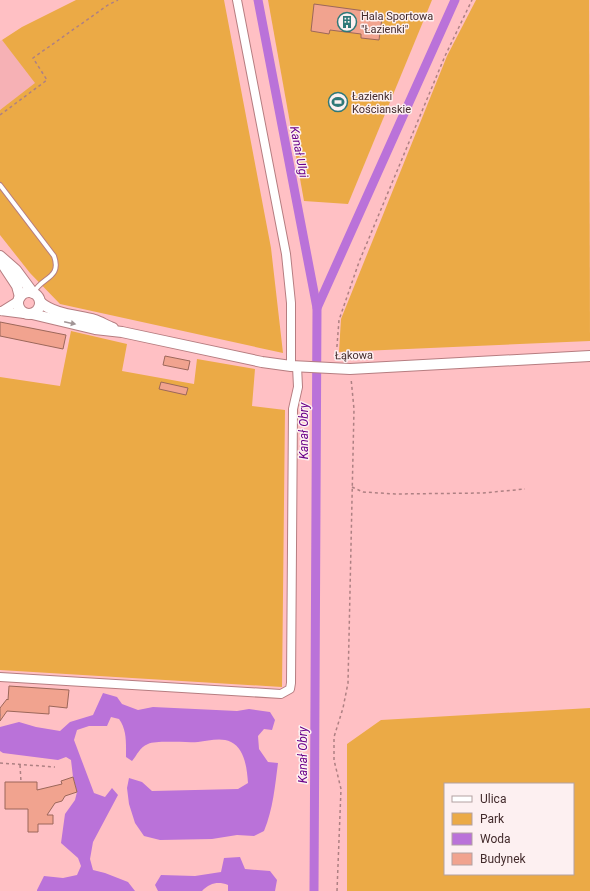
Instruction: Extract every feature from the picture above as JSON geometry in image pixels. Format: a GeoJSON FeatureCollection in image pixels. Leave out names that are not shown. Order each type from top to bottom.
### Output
{"type":"FeatureCollection","features":[{"type":"Feature","properties":{"kind":"street"},"geometry":{"type":"LineString","coordinates":[[0,676],[281,694],[290,690],[293,409],[298,387],[286,254],[237,0]]}},
{"type":"Feature","properties":{"kind":"street"},"geometry":{"type":"LineString","coordinates":[[0,256],[16,270],[39,299],[40,302],[38,310],[28,314],[19,308],[17,286],[0,260]]}},
{"type":"Feature","properties":{"kind":"street"},"geometry":{"type":"LineString","coordinates":[[19,299],[26,293],[34,293]]}},
{"type":"Feature","properties":{"kind":"street","name":"Łąkowa"},"geometry":{"type":"LineString","coordinates":[[1,311],[19,299]]}},
{"type":"Feature","properties":{"kind":"street","name":"Łąkowa"},"geometry":{"type":"LineString","coordinates":[[40,302],[44,306],[60,312],[96,321],[122,332]]}},
{"type":"Feature","properties":{"kind":"street","name":"Łąkowa"},"geometry":{"type":"LineString","coordinates":[[1,311],[28,314],[95,329],[122,332],[262,362],[296,366],[350,369],[590,356]]}},
{"type":"Feature","properties":{"kind":"lane"},"geometry":{"type":"LineString","coordinates":[[0,185],[54,256],[56,262],[57,267],[54,272],[37,287],[34,293]]}},
{"type":"Feature","properties":{"kind":"path"},"geometry":{"type":"LineString","coordinates":[[0,115],[47,80],[33,58],[108,5],[118,0]]}},
{"type":"Feature","properties":{"kind":"path"},"geometry":{"type":"LineString","coordinates":[[335,368],[340,320],[359,262],[445,56],[472,0]]}},
{"type":"Feature","properties":{"kind":"path"},"geometry":{"type":"LineString","coordinates":[[337,891],[341,788],[334,760],[334,737],[343,708],[348,683],[354,409],[350,369]]}},
{"type":"Feature","properties":{"kind":"path"},"geometry":{"type":"LineString","coordinates":[[352,487],[364,492],[395,494],[483,493],[525,489]]}},
{"type":"Feature","properties":{"kind":"path"},"geometry":{"type":"LineString","coordinates":[[0,763],[55,767]]}},
{"type":"Feature","properties":{"kind":"path"},"geometry":{"type":"LineString","coordinates":[[20,765],[21,782]]}},
{"type":"Feature","properties":{"kind":"shaded area"},"geometry":{"type":"Polygon","coordinates":[[[2,40],[36,83],[0,110],[0,41],[2,40]]]}},
{"type":"Feature","properties":{"kind":"green space"},"geometry":{"type":"Polygon","coordinates":[[[76,0],[224,0],[271,248],[283,353],[60,304],[30,273],[0,235],[0,110],[35,83],[2,40],[22,27],[76,0]]]}},
{"type":"Feature","properties":{"kind":"green space","name":"Łazienki Kościanskie"},"geometry":{"type":"Polygon","coordinates":[[[268,0],[432,0],[348,204],[304,201],[268,0]]]}},
{"type":"Feature","properties":{"kind":"green space"},"geometry":{"type":"Polygon","coordinates":[[[476,0],[589,0],[590,341],[339,352],[341,319],[447,56],[476,0]]]}},
{"type":"Feature","properties":{"kind":"green space"},"geometry":{"type":"Polygon","coordinates":[[[71,331],[127,344],[122,371],[194,384],[197,359],[255,369],[252,406],[285,410],[282,687],[0,670],[0,377],[60,386],[71,331]]]}},
{"type":"Feature","properties":{"kind":"green space"},"geometry":{"type":"Polygon","coordinates":[[[590,708],[590,891],[347,891],[347,744],[381,720],[590,708]]]}},
{"type":"Feature","properties":{"kind":"water"},"geometry":{"type":"Polygon","coordinates":[[[103,693],[117,697],[122,704],[138,710],[153,707],[237,711],[249,709],[270,712],[275,720],[272,730],[264,729],[258,736],[259,749],[268,762],[278,763],[272,806],[264,831],[254,836],[237,835],[212,839],[160,840],[144,836],[135,823],[129,804],[127,788],[129,778],[142,782],[152,791],[238,789],[248,783],[244,760],[239,749],[231,742],[210,740],[198,742],[165,742],[148,744],[139,751],[132,761],[126,757],[126,737],[122,723],[119,719],[111,717],[107,726],[89,726],[77,730],[74,740],[94,793],[105,797],[112,788],[118,795],[93,842],[90,859],[93,870],[128,882],[135,891],[37,891],[44,876],[63,878],[77,875],[81,866],[78,858],[61,843],[65,814],[75,800],[77,792],[71,760],[66,757],[58,760],[3,753],[0,751],[0,727],[19,722],[36,727],[60,731],[70,722],[93,715],[103,693]]]}},
{"type":"Feature","properties":{"kind":"water"},"geometry":{"type":"Polygon","coordinates":[[[240,857],[245,869],[270,871],[277,880],[275,891],[228,891],[228,885],[217,883],[208,886],[202,891],[158,891],[155,885],[161,875],[195,876],[221,872],[224,858],[240,857]]]}},
{"type":"Feature","properties":{"kind":"building"},"geometry":{"type":"Polygon","coordinates":[[[314,4],[365,11],[364,14],[371,15],[371,17],[382,18],[379,40],[361,38],[361,34],[330,30],[329,34],[311,31],[314,4]]]}},
{"type":"Feature","properties":{"kind":"building"},"geometry":{"type":"Polygon","coordinates":[[[0,322],[66,335],[63,349],[0,336],[0,322]]]}},
{"type":"Feature","properties":{"kind":"building"},"geometry":{"type":"Polygon","coordinates":[[[165,356],[190,361],[188,370],[163,365],[165,356]]]}},
{"type":"Feature","properties":{"kind":"building"},"geometry":{"type":"Polygon","coordinates":[[[161,382],[188,388],[186,395],[159,389],[161,382]]]}},
{"type":"Feature","properties":{"kind":"building"},"geometry":{"type":"Polygon","coordinates":[[[9,686],[69,690],[67,708],[49,706],[49,714],[7,711],[0,721],[0,708],[7,699],[8,700],[9,686]]]}},
{"type":"Feature","properties":{"kind":"building"},"geometry":{"type":"Polygon","coordinates":[[[73,777],[77,792],[65,796],[62,801],[55,803],[47,815],[53,815],[53,824],[38,824],[38,832],[28,832],[28,809],[5,809],[5,782],[37,782],[37,790],[62,784],[61,781],[73,777]]]}},
{"type":"Feature","properties":{"kind":"waterway","name":"Kanał Ulgi"},"geometry":{"type":"LineString","coordinates":[[258,0],[317,308]]}},
{"type":"Feature","properties":{"kind":"waterway","name":"Kanał Obry"},"geometry":{"type":"LineString","coordinates":[[314,891],[317,308],[455,0]]}},
{"type":"Feature","properties":{"kind":"place","name":"Hala Sportowa \"Łazienki\""},"geometry":{"type":"Point","coordinates":[347,22]}},
{"type":"Feature","properties":{"kind":"place","name":"Łazienki Kościanskie"},"geometry":{"type":"Point","coordinates":[338,102]}}]}
